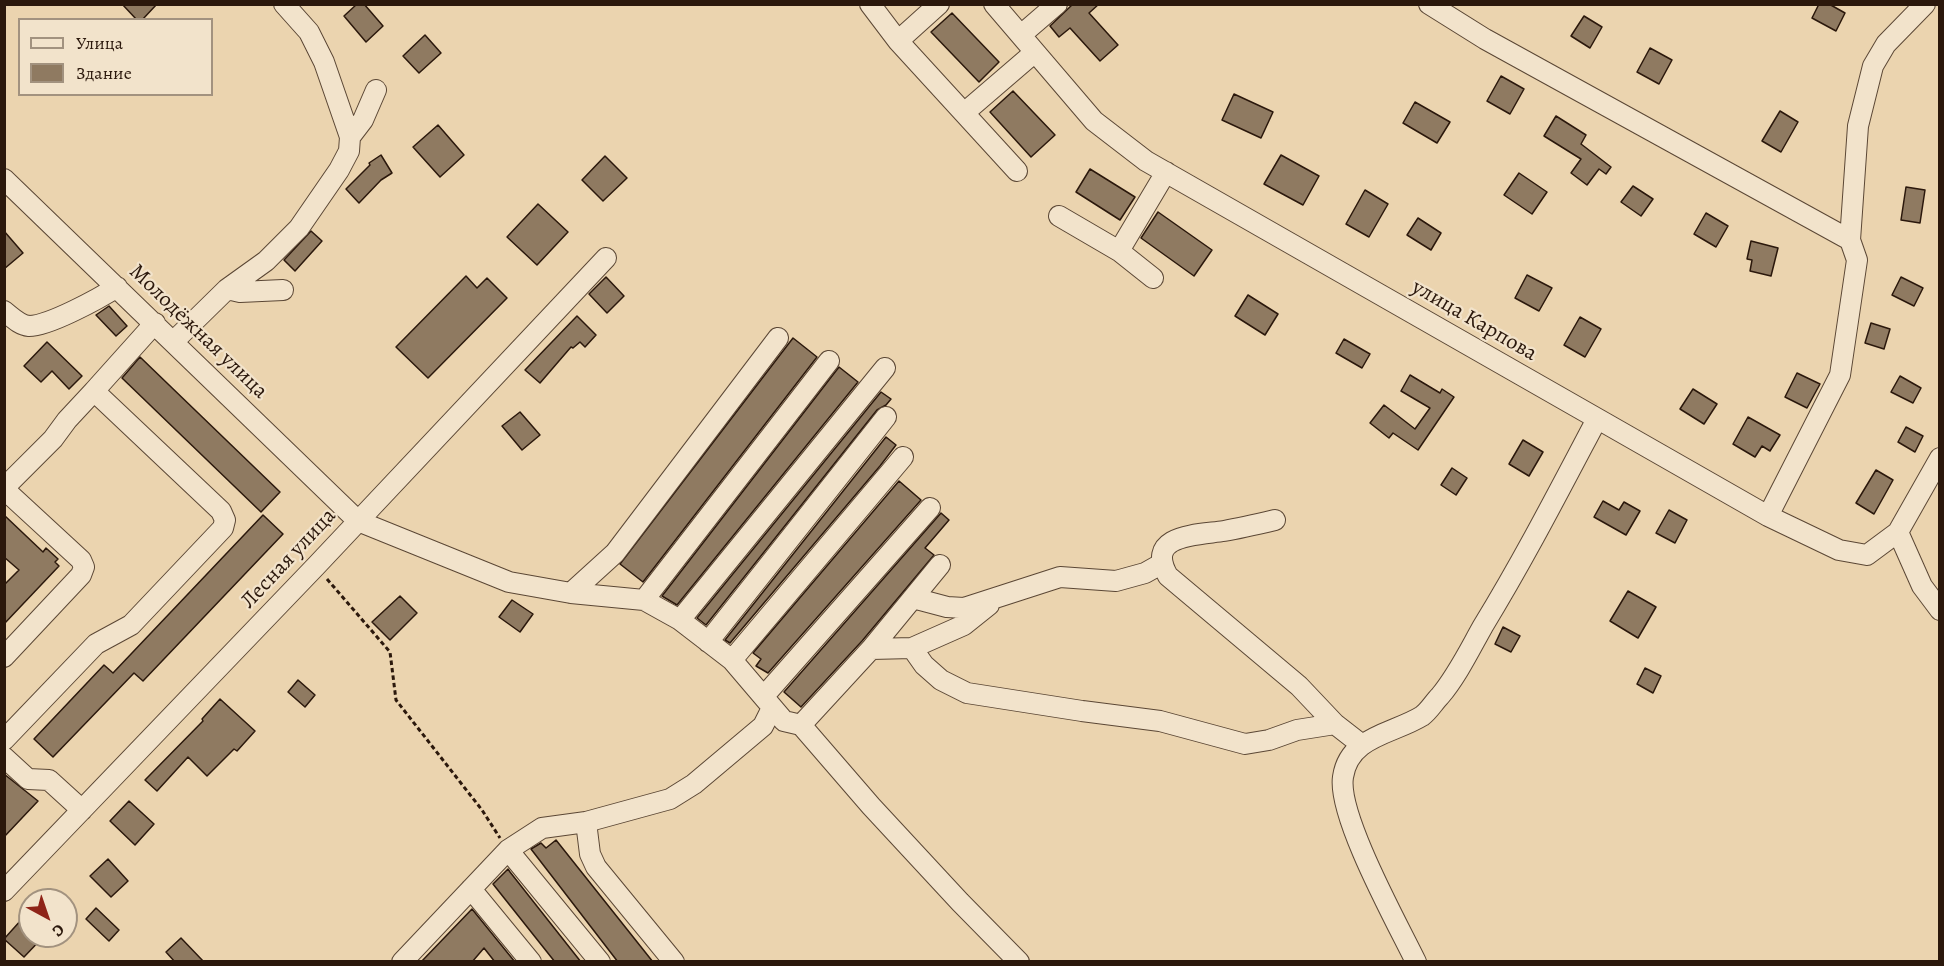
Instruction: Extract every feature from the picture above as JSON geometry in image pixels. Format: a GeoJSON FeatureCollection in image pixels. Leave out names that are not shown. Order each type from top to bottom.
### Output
{"type":"FeatureCollection","features":[{"type":"Feature","properties":{"kind":"street"},"geometry":{"type":"LineString","coordinates":[[174,341],[227,290],[266,261],[299,228],[339,170],[349,151],[350,137],[324,62],[309,32],[284,4]]}},
{"type":"Feature","properties":{"kind":"street"},"geometry":{"type":"LineString","coordinates":[[870,4],[898,41],[1017,171]]}},
{"type":"Feature","properties":{"kind":"street"},"geometry":{"type":"LineString","coordinates":[[898,41],[939,4]]}},
{"type":"Feature","properties":{"kind":"street","name":"улица Карпова"},"geometry":{"type":"LineString","coordinates":[[994,4],[1094,121],[1146,161],[1768,516],[1839,550],[1867,555],[1898,532],[1940,458]]}},
{"type":"Feature","properties":{"kind":"street"},"geometry":{"type":"LineString","coordinates":[[1021,35],[1057,4]]}},
{"type":"Feature","properties":{"kind":"street"},"geometry":{"type":"LineString","coordinates":[[1429,4],[1485,39],[1850,240]]}},
{"type":"Feature","properties":{"kind":"street"},"geometry":{"type":"LineString","coordinates":[[1768,516],[1840,375],[1857,260],[1850,240],[1858,126],[1874,66],[1886,44],[1925,4]]}},
{"type":"Feature","properties":{"kind":"street"},"geometry":{"type":"LineString","coordinates":[[964,113],[1035,52]]}},
{"type":"Feature","properties":{"kind":"street"},"geometry":{"type":"LineString","coordinates":[[350,137],[363,120],[376,90]]}},
{"type":"Feature","properties":{"kind":"street"},"geometry":{"type":"LineString","coordinates":[[1119,251],[1166,172]]}},
{"type":"Feature","properties":{"kind":"street","name":"Молодёжная улица"},"geometry":{"type":"LineString","coordinates":[[4,178],[358,521]]}},
{"type":"Feature","properties":{"kind":"street"},"geometry":{"type":"LineString","coordinates":[[1059,216],[1119,251],[1153,278]]}},
{"type":"Feature","properties":{"kind":"street","name":"Лесная улица"},"geometry":{"type":"LineString","coordinates":[[4,891],[316,566],[606,258]]}},
{"type":"Feature","properties":{"kind":"street"},"geometry":{"type":"LineString","coordinates":[[4,312],[20,324],[29,326],[44,323],[102,297],[117,287]]}},
{"type":"Feature","properties":{"kind":"street"},"geometry":{"type":"LineString","coordinates":[[227,290],[240,292],[283,290]]}},
{"type":"Feature","properties":{"kind":"street"},"geometry":{"type":"LineString","coordinates":[[4,657],[81,575],[84,567],[81,560],[4,488],[53,440],[67,420],[155,323]]}},
{"type":"Feature","properties":{"kind":"street"},"geometry":{"type":"LineString","coordinates":[[571,593],[615,553],[778,338]]}},
{"type":"Feature","properties":{"kind":"street"},"geometry":{"type":"LineString","coordinates":[[644,600],[829,361]]}},
{"type":"Feature","properties":{"kind":"street"},"geometry":{"type":"LineString","coordinates":[[680,620],[885,368]]}},
{"type":"Feature","properties":{"kind":"street"},"geometry":{"type":"LineString","coordinates":[[4,740],[96,644],[131,625],[223,528],[225,520],[221,511],[94,391]]}},
{"type":"Feature","properties":{"kind":"street"},"geometry":{"type":"LineString","coordinates":[[708,642],[886,417]]}},
{"type":"Feature","properties":{"kind":"street"},"geometry":{"type":"LineString","coordinates":[[1416,962],[1357,838],[1346,805],[1343,777],[1349,757],[1377,734],[1423,715],[1444,691],[1521,565],[1597,419]]}},
{"type":"Feature","properties":{"kind":"street"},"geometry":{"type":"LineString","coordinates":[[732,660],[903,457]]}},
{"type":"Feature","properties":{"kind":"street"},"geometry":{"type":"LineString","coordinates":[[402,962],[508,850],[542,828],[586,822],[670,799],[694,784],[763,726],[768,702],[930,508]]}},
{"type":"Feature","properties":{"kind":"street"},"geometry":{"type":"LineString","coordinates":[[1275,520],[1223,531],[1189,534],[1173,540],[1163,550],[1161,564],[1167,576],[1299,686],[1335,724],[1362,745]]}},
{"type":"Feature","properties":{"kind":"street"},"geometry":{"type":"LineString","coordinates":[[358,521],[509,582],[571,593],[644,600],[680,620],[732,660],[784,721],[801,725],[871,806],[1019,962]]}},
{"type":"Feature","properties":{"kind":"street"},"geometry":{"type":"LineString","coordinates":[[1898,532],[1922,586],[1940,610]]}},
{"type":"Feature","properties":{"kind":"street"},"geometry":{"type":"LineString","coordinates":[[913,598],[947,607],[964,608],[1060,577],[1116,580],[1145,573],[1161,564]]}},
{"type":"Feature","properties":{"kind":"street"},"geometry":{"type":"LineString","coordinates":[[801,725],[871,649],[940,565]]}},
{"type":"Feature","properties":{"kind":"street"},"geometry":{"type":"LineString","coordinates":[[871,649],[912,648],[964,625],[999,598]]}},
{"type":"Feature","properties":{"kind":"street"},"geometry":{"type":"LineString","coordinates":[[912,648],[924,665],[941,680],[967,693],[1160,721],[1245,744],[1269,740],[1297,730],[1335,724]]}},
{"type":"Feature","properties":{"kind":"street"},"geometry":{"type":"LineString","coordinates":[[4,757],[28,779],[50,780],[82,810]]}},
{"type":"Feature","properties":{"kind":"street"},"geometry":{"type":"LineString","coordinates":[[586,822],[590,854],[596,867],[674,962]]}},
{"type":"Feature","properties":{"kind":"street"},"geometry":{"type":"LineString","coordinates":[[508,850],[600,962]]}},
{"type":"Feature","properties":{"kind":"street"},"geometry":{"type":"LineString","coordinates":[[471,889],[531,962]]}},
{"type":"Feature","properties":{"kind":"path"},"geometry":{"type":"LineString","coordinates":[[316,566],[390,652],[396,700],[482,810],[508,850]]}},
{"type":"Feature","properties":{"kind":"building"},"geometry":{"type":"Polygon","coordinates":[[[122,4],[157,4],[144,18],[135,18],[122,4]]]}},
{"type":"Feature","properties":{"kind":"building"},"geometry":{"type":"Polygon","coordinates":[[[357,4],[364,4],[383,26],[366,42],[344,16],[357,4]]]}},
{"type":"Feature","properties":{"kind":"building"},"geometry":{"type":"Polygon","coordinates":[[[1073,4],[1099,4],[1089,13],[1118,45],[1100,61],[1070,28],[1059,37],[1050,26],[1073,4]]]}},
{"type":"Feature","properties":{"kind":"building"},"geometry":{"type":"Polygon","coordinates":[[[1819,4],[1829,4],[1845,13],[1836,31],[1812,18],[1819,4]]]}},
{"type":"Feature","properties":{"kind":"building"},"geometry":{"type":"Polygon","coordinates":[[[952,13],[999,62],[979,82],[931,32],[952,13]]]}},
{"type":"Feature","properties":{"kind":"building"},"geometry":{"type":"Polygon","coordinates":[[[1584,16],[1602,27],[1590,48],[1571,36],[1584,16]]]}},
{"type":"Feature","properties":{"kind":"building"},"geometry":{"type":"Polygon","coordinates":[[[425,35],[441,53],[419,73],[403,56],[425,35]]]}},
{"type":"Feature","properties":{"kind":"building"},"geometry":{"type":"Polygon","coordinates":[[[1650,48],[1672,60],[1659,84],[1637,72],[1650,48]]]}},
{"type":"Feature","properties":{"kind":"building"},"geometry":{"type":"Polygon","coordinates":[[[1501,76],[1524,89],[1510,114],[1487,101],[1501,76]]]}},
{"type":"Feature","properties":{"kind":"building"},"geometry":{"type":"Polygon","coordinates":[[[1013,91],[1055,135],[1031,157],[990,112],[1013,91]]]}},
{"type":"Feature","properties":{"kind":"building"},"geometry":{"type":"Polygon","coordinates":[[[1234,94],[1273,112],[1261,138],[1222,120],[1234,94]]]}},
{"type":"Feature","properties":{"kind":"building"},"geometry":{"type":"Polygon","coordinates":[[[1415,102],[1450,122],[1437,143],[1403,123],[1415,102]]]}},
{"type":"Feature","properties":{"kind":"building"},"geometry":{"type":"Polygon","coordinates":[[[1780,111],[1798,122],[1781,152],[1762,141],[1780,111]]]}},
{"type":"Feature","properties":{"kind":"building"},"geometry":{"type":"Polygon","coordinates":[[[1556,116],[1586,135],[1581,144],[1611,167],[1606,174],[1599,169],[1587,185],[1571,173],[1581,159],[1544,136],[1556,116]]]}},
{"type":"Feature","properties":{"kind":"building"},"geometry":{"type":"Polygon","coordinates":[[[438,125],[464,155],[440,177],[413,147],[438,125]]]}},
{"type":"Feature","properties":{"kind":"building"},"geometry":{"type":"Polygon","coordinates":[[[381,155],[392,173],[381,180],[359,203],[346,189],[370,165],[369,163],[381,155]]]}},
{"type":"Feature","properties":{"kind":"building"},"geometry":{"type":"Polygon","coordinates":[[[1281,155],[1319,176],[1303,205],[1264,184],[1281,155]]]}},
{"type":"Feature","properties":{"kind":"building"},"geometry":{"type":"Polygon","coordinates":[[[605,156],[627,178],[603,201],[582,180],[605,156]]]}},
{"type":"Feature","properties":{"kind":"building"},"geometry":{"type":"Polygon","coordinates":[[[1090,169],[1135,197],[1120,220],[1076,192],[1090,169]]]}},
{"type":"Feature","properties":{"kind":"building"},"geometry":{"type":"Polygon","coordinates":[[[1519,173],[1547,192],[1532,214],[1504,195],[1519,173]]]}},
{"type":"Feature","properties":{"kind":"building"},"geometry":{"type":"Polygon","coordinates":[[[1633,186],[1653,199],[1641,216],[1621,202],[1633,186]]]}},
{"type":"Feature","properties":{"kind":"building"},"geometry":{"type":"Polygon","coordinates":[[[1906,187],[1925,190],[1920,223],[1901,220],[1906,187]]]}},
{"type":"Feature","properties":{"kind":"building"},"geometry":{"type":"Polygon","coordinates":[[[1365,190],[1388,204],[1369,237],[1346,224],[1365,190]]]}},
{"type":"Feature","properties":{"kind":"building"},"geometry":{"type":"Polygon","coordinates":[[[538,204],[568,232],[537,265],[507,237],[538,204]]]}},
{"type":"Feature","properties":{"kind":"building"},"geometry":{"type":"Polygon","coordinates":[[[1158,212],[1212,250],[1194,276],[1141,238],[1158,212]]]}},
{"type":"Feature","properties":{"kind":"building"},"geometry":{"type":"Polygon","coordinates":[[[1706,213],[1728,226],[1716,247],[1694,234],[1706,213]]]}},
{"type":"Feature","properties":{"kind":"building"},"geometry":{"type":"Polygon","coordinates":[[[1418,218],[1441,233],[1431,250],[1407,235],[1418,218]]]}},
{"type":"Feature","properties":{"kind":"building"},"geometry":{"type":"Polygon","coordinates":[[[4,231],[23,253],[4,269],[4,231]]]}},
{"type":"Feature","properties":{"kind":"building"},"geometry":{"type":"Polygon","coordinates":[[[311,231],[322,241],[295,271],[284,260],[311,231]]]}},
{"type":"Feature","properties":{"kind":"building"},"geometry":{"type":"Polygon","coordinates":[[[1751,241],[1778,248],[1771,276],[1750,271],[1752,260],[1747,259],[1751,241]]]}},
{"type":"Feature","properties":{"kind":"building"},"geometry":{"type":"Polygon","coordinates":[[[1527,275],[1552,288],[1539,311],[1515,298],[1527,275]]]}},
{"type":"Feature","properties":{"kind":"building"},"geometry":{"type":"Polygon","coordinates":[[[466,276],[477,288],[487,278],[507,298],[428,378],[396,347],[466,276]]]}},
{"type":"Feature","properties":{"kind":"building"},"geometry":{"type":"Polygon","coordinates":[[[606,277],[624,296],[607,313],[589,294],[606,277]]]}},
{"type":"Feature","properties":{"kind":"building"},"geometry":{"type":"Polygon","coordinates":[[[1901,277],[1923,288],[1914,306],[1892,295],[1901,277]]]}},
{"type":"Feature","properties":{"kind":"building"},"geometry":{"type":"Polygon","coordinates":[[[1248,295],[1278,314],[1265,335],[1235,316],[1248,295]]]}},
{"type":"Feature","properties":{"kind":"building"},"geometry":{"type":"Polygon","coordinates":[[[109,306],[127,326],[116,336],[96,315],[109,306]]]}},
{"type":"Feature","properties":{"kind":"building"},"geometry":{"type":"Polygon","coordinates":[[[577,316],[596,335],[585,347],[580,342],[573,348],[571,347],[540,383],[525,370],[577,316]]]}},
{"type":"Feature","properties":{"kind":"building"},"geometry":{"type":"Polygon","coordinates":[[[1580,317],[1601,329],[1585,357],[1564,345],[1580,317]]]}},
{"type":"Feature","properties":{"kind":"building"},"geometry":{"type":"Polygon","coordinates":[[[1871,323],[1890,329],[1884,349],[1865,343],[1871,323]]]}},
{"type":"Feature","properties":{"kind":"building"},"geometry":{"type":"Polygon","coordinates":[[[793,338],[817,357],[643,582],[620,564],[793,338]]]}},
{"type":"Feature","properties":{"kind":"building"},"geometry":{"type":"Polygon","coordinates":[[[1344,339],[1370,354],[1362,368],[1336,353],[1344,339]]]}},
{"type":"Feature","properties":{"kind":"building"},"geometry":{"type":"Polygon","coordinates":[[[47,342],[82,376],[69,389],[52,371],[41,382],[24,366],[47,342]]]}},
{"type":"Feature","properties":{"kind":"building"},"geometry":{"type":"Polygon","coordinates":[[[140,357],[280,492],[261,512],[122,378],[140,357]]]}},
{"type":"Feature","properties":{"kind":"building"},"geometry":{"type":"Polygon","coordinates":[[[839,367],[858,382],[677,605],[662,596],[839,367]]]}},
{"type":"Feature","properties":{"kind":"building"},"geometry":{"type":"Polygon","coordinates":[[[1797,373],[1820,384],[1807,408],[1785,397],[1797,373]]]}},
{"type":"Feature","properties":{"kind":"building"},"geometry":{"type":"Polygon","coordinates":[[[1410,375],[1440,393],[1442,389],[1454,397],[1418,450],[1393,433],[1389,438],[1370,423],[1384,405],[1415,429],[1430,408],[1401,391],[1410,375]]]}},
{"type":"Feature","properties":{"kind":"building"},"geometry":{"type":"Polygon","coordinates":[[[1900,376],[1921,388],[1913,403],[1891,392],[1900,376]]]}},
{"type":"Feature","properties":{"kind":"building"},"geometry":{"type":"Polygon","coordinates":[[[1693,389],[1717,404],[1704,424],[1680,409],[1693,389]]]}},
{"type":"Feature","properties":{"kind":"building"},"geometry":{"type":"Polygon","coordinates":[[[881,392],[891,399],[877,410],[706,625],[697,618],[881,392]]]}},
{"type":"Feature","properties":{"kind":"building"},"geometry":{"type":"Polygon","coordinates":[[[520,412],[540,435],[522,450],[502,426],[520,412]]]}},
{"type":"Feature","properties":{"kind":"building"},"geometry":{"type":"Polygon","coordinates":[[[1748,417],[1780,435],[1770,451],[1762,446],[1755,457],[1733,444],[1748,417]]]}},
{"type":"Feature","properties":{"kind":"building"},"geometry":{"type":"Polygon","coordinates":[[[1906,427],[1923,436],[1915,452],[1898,442],[1906,427]]]}},
{"type":"Feature","properties":{"kind":"building"},"geometry":{"type":"Polygon","coordinates":[[[886,437],[896,445],[880,466],[730,643],[725,640],[886,437]]]}},
{"type":"Feature","properties":{"kind":"building"},"geometry":{"type":"Polygon","coordinates":[[[1523,440],[1543,452],[1529,476],[1509,464],[1523,440]]]}},
{"type":"Feature","properties":{"kind":"building"},"geometry":{"type":"Polygon","coordinates":[[[1452,468],[1467,478],[1456,495],[1441,485],[1452,468]]]}},
{"type":"Feature","properties":{"kind":"building"},"geometry":{"type":"Polygon","coordinates":[[[1876,470],[1893,480],[1874,514],[1856,503],[1876,470]]]}},
{"type":"Feature","properties":{"kind":"building"},"geometry":{"type":"Polygon","coordinates":[[[899,481],[921,500],[768,673],[756,666],[761,659],[753,653],[899,481]]]}},
{"type":"Feature","properties":{"kind":"building"},"geometry":{"type":"Polygon","coordinates":[[[1603,501],[1619,510],[1624,502],[1640,511],[1626,535],[1594,517],[1603,501]]]}},
{"type":"Feature","properties":{"kind":"building"},"geometry":{"type":"Polygon","coordinates":[[[1669,510],[1687,520],[1675,543],[1656,533],[1669,510]]]}},
{"type":"Feature","properties":{"kind":"building"},"geometry":{"type":"Polygon","coordinates":[[[941,513],[949,520],[925,548],[934,555],[862,641],[801,707],[784,692],[941,513]]]}},
{"type":"Feature","properties":{"kind":"building"},"geometry":{"type":"Polygon","coordinates":[[[4,515],[43,552],[46,548],[58,559],[55,562],[59,566],[4,624],[4,585],[19,570],[4,557],[4,515]]]}},
{"type":"Feature","properties":{"kind":"building"},"geometry":{"type":"Polygon","coordinates":[[[263,515],[283,534],[143,681],[134,673],[53,757],[34,739],[104,665],[113,673],[263,515]]]}},
{"type":"Feature","properties":{"kind":"building"},"geometry":{"type":"Polygon","coordinates":[[[1628,591],[1656,607],[1638,638],[1610,621],[1628,591]]]}},
{"type":"Feature","properties":{"kind":"building"},"geometry":{"type":"Polygon","coordinates":[[[400,596],[417,613],[390,640],[372,622],[400,596]]]}},
{"type":"Feature","properties":{"kind":"building"},"geometry":{"type":"Polygon","coordinates":[[[512,600],[533,614],[520,632],[499,617],[512,600]]]}},
{"type":"Feature","properties":{"kind":"building"},"geometry":{"type":"Polygon","coordinates":[[[1503,627],[1520,636],[1511,652],[1495,644],[1503,627]]]}},
{"type":"Feature","properties":{"kind":"building"},"geometry":{"type":"Polygon","coordinates":[[[1645,668],[1661,676],[1653,693],[1637,684],[1645,668]]]}},
{"type":"Feature","properties":{"kind":"building"},"geometry":{"type":"Polygon","coordinates":[[[298,680],[315,695],[305,707],[288,692],[298,680]]]}},
{"type":"Feature","properties":{"kind":"building"},"geometry":{"type":"Polygon","coordinates":[[[220,699],[255,731],[237,751],[234,749],[207,776],[188,757],[157,791],[145,780],[203,721],[202,719],[220,699]]]}},
{"type":"Feature","properties":{"kind":"building"},"geometry":{"type":"Polygon","coordinates":[[[4,774],[38,801],[4,837],[4,774]]]}},
{"type":"Feature","properties":{"kind":"building"},"geometry":{"type":"Polygon","coordinates":[[[129,801],[154,824],[135,845],[110,821],[129,801]]]}},
{"type":"Feature","properties":{"kind":"building"},"geometry":{"type":"Polygon","coordinates":[[[556,840],[653,962],[618,962],[531,849],[541,843],[546,848],[556,840]]]}},
{"type":"Feature","properties":{"kind":"building"},"geometry":{"type":"Polygon","coordinates":[[[108,859],[128,881],[111,897],[90,876],[108,859]]]}},
{"type":"Feature","properties":{"kind":"building"},"geometry":{"type":"Polygon","coordinates":[[[508,869],[581,962],[555,962],[493,884],[508,869]]]}},
{"type":"Feature","properties":{"kind":"building"},"geometry":{"type":"Polygon","coordinates":[[[96,908],[119,930],[109,941],[86,919],[96,908]]]}},
{"type":"Feature","properties":{"kind":"building"},"geometry":{"type":"Polygon","coordinates":[[[472,909],[515,962],[495,962],[484,948],[472,962],[421,962],[472,909]]]}},
{"type":"Feature","properties":{"kind":"building"},"geometry":{"type":"Polygon","coordinates":[[[18,923],[18,948],[33,948],[24,957],[4,939],[18,923]]]}},
{"type":"Feature","properties":{"kind":"building"},"geometry":{"type":"Polygon","coordinates":[[[181,938],[204,962],[175,962],[166,952],[181,938]]]}}]}
